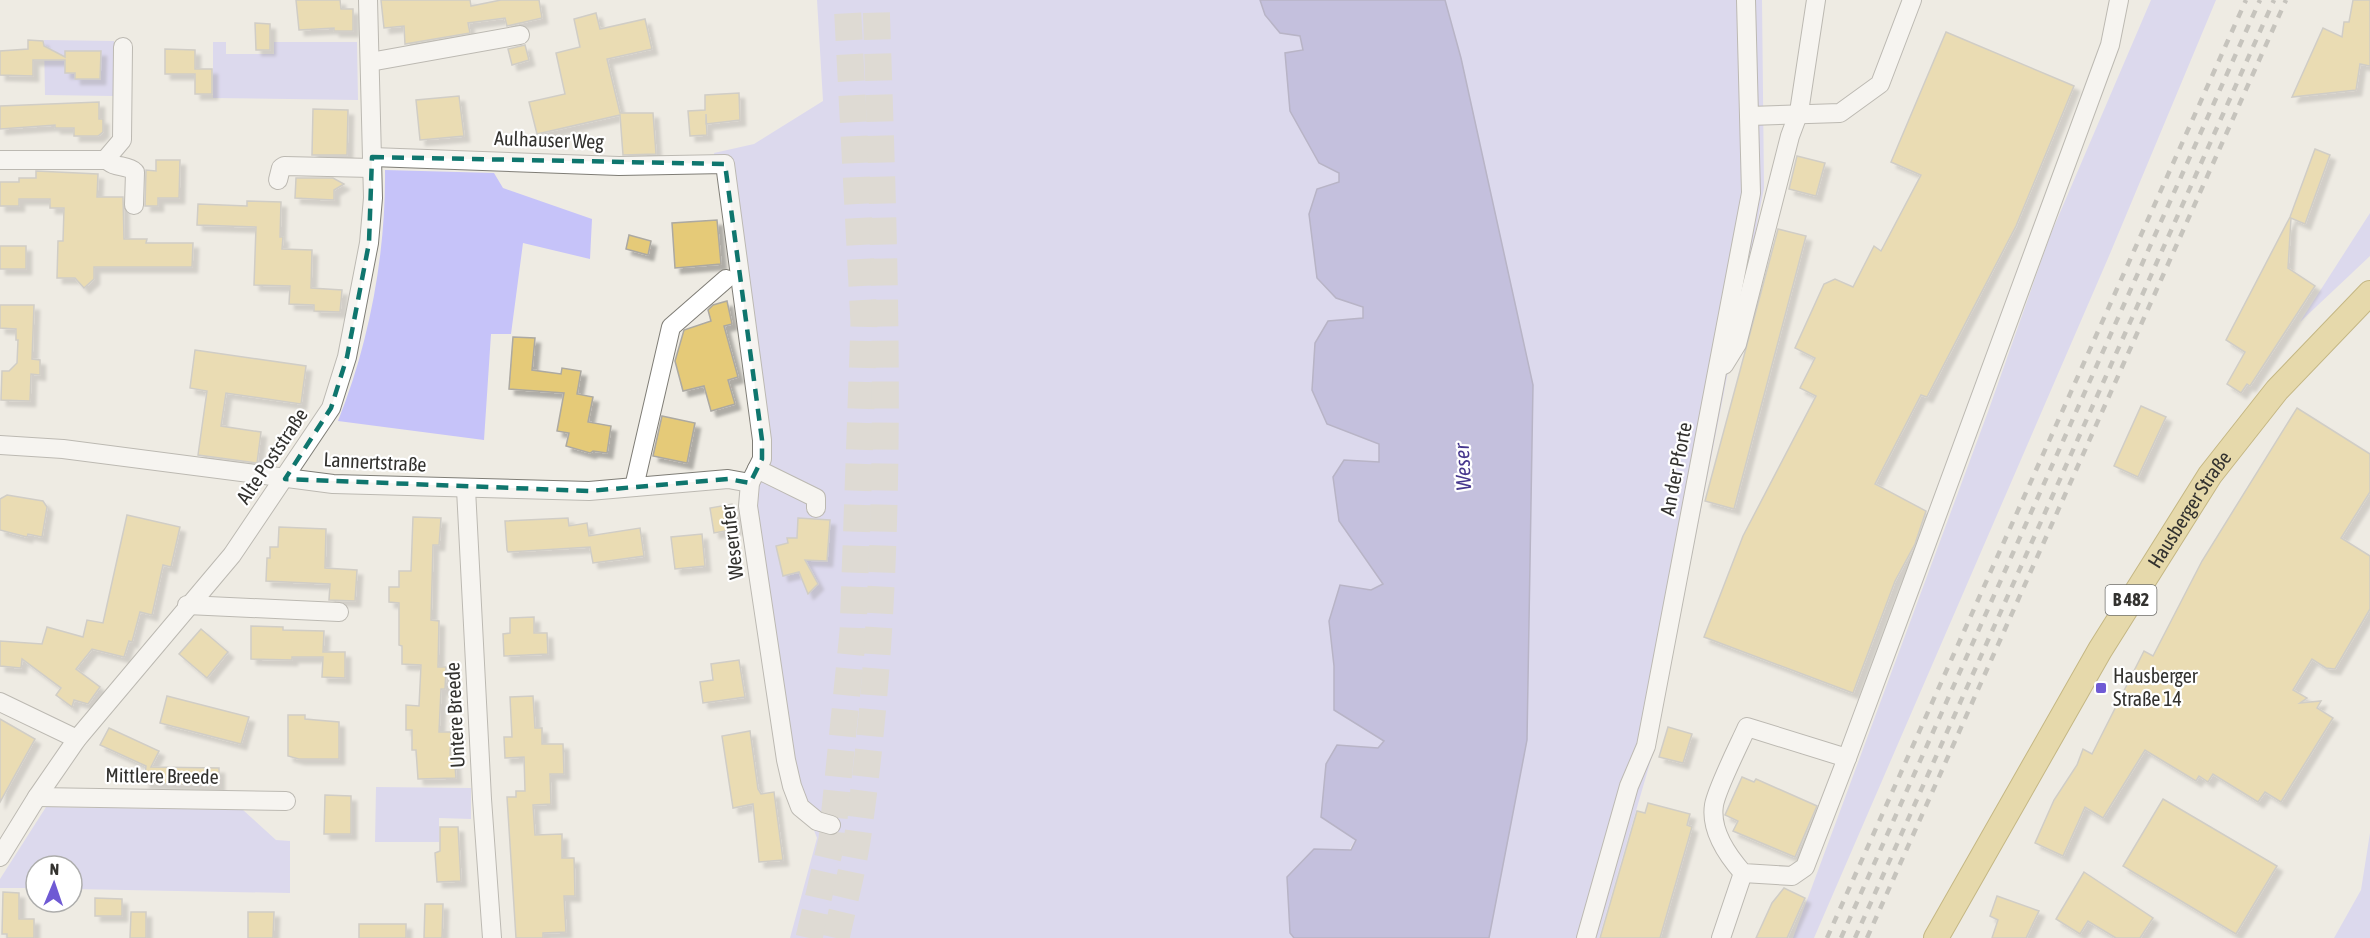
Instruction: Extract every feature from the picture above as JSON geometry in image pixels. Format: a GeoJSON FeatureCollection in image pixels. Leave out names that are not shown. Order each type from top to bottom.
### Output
{"type":"FeatureCollection","features":[{"type":"Feature","properties":{"kind":"main road","name":"Hausberger Straße"},"geometry":{"type":"LineString","coordinates":[[1936,938],[2100,650],[2210,475],[2277,390],[2370,293]]}},
{"type":"Feature","properties":{"kind":"street","name":"Alte Poststraße"},"geometry":{"type":"LineString","coordinates":[[0,857],[37,797],[77,740],[187,605],[232,555],[331,408],[348,357],[369,243],[372,163],[368,0]]}},
{"type":"Feature","properties":{"kind":"street","name":"An der Pforte"},"geometry":{"type":"LineString","coordinates":[[1586,938],[1629,786],[1646,746],[1751,193],[1746,0]]}},
{"type":"Feature","properties":{"kind":"street"},"geometry":{"type":"LineString","coordinates":[[1717,377],[1737,344],[1790,136],[1799,112],[1816,0]]}},
{"type":"Feature","properties":{"kind":"street"},"geometry":{"type":"LineString","coordinates":[[1749,116],[1799,112],[1840,113],[1880,84],[1912,0]]}},
{"type":"Feature","properties":{"kind":"street"},"geometry":{"type":"LineString","coordinates":[[1847,758],[1747,726],[1714,806],[1717,830],[1728,856],[1743,873],[1792,876],[1805,867],[1847,758],[1954,473],[2006,322],[2110,45],[2119,0]]}},
{"type":"Feature","properties":{"kind":"street"},"geometry":{"type":"LineString","coordinates":[[370,62],[520,35]]}},
{"type":"Feature","properties":{"kind":"street"},"geometry":{"type":"LineString","coordinates":[[106,159],[122,140],[123,47]]}},
{"type":"Feature","properties":{"kind":"street"},"geometry":{"type":"LineString","coordinates":[[0,160],[106,159],[111,164],[132,169],[135,172],[134,205]]}},
{"type":"Feature","properties":{"kind":"street","name":"Aulhauser Weg"},"geometry":{"type":"LineString","coordinates":[[278,180],[280,168],[284,166],[372,163],[619,166],[725,164]]}},
{"type":"Feature","properties":{"kind":"street","name":"Weserufer"},"geometry":{"type":"LineString","coordinates":[[725,164],[762,440],[762,459],[754,476],[748,506],[786,760],[800,807],[817,821],[831,825]]}},
{"type":"Feature","properties":{"kind":"street"},"geometry":{"type":"LineString","coordinates":[[634,487],[671,327],[726,279]]}},
{"type":"Feature","properties":{"kind":"street","name":"Lannertstraße"},"geometry":{"type":"LineString","coordinates":[[0,445],[63,449],[333,484],[589,491],[754,476]]}},
{"type":"Feature","properties":{"kind":"street"},"geometry":{"type":"LineString","coordinates":[[754,476],[816,498],[816,508]]}},
{"type":"Feature","properties":{"kind":"street","name":"Untere Breede"},"geometry":{"type":"LineString","coordinates":[[466,489],[482,799],[492,938]]}},
{"type":"Feature","properties":{"kind":"street"},"geometry":{"type":"LineString","coordinates":[[187,605],[339,612]]}},
{"type":"Feature","properties":{"kind":"street"},"geometry":{"type":"LineString","coordinates":[[0,702],[77,740]]}},
{"type":"Feature","properties":{"kind":"street","name":"Mittlere Breede"},"geometry":{"type":"LineString","coordinates":[[37,797],[286,801]]}},
{"type":"Feature","properties":{"kind":"street"},"geometry":{"type":"LineString","coordinates":[[1721,938],[1743,873]]}},
{"type":"Feature","properties":{"kind":"highlighted area"},"geometry":{"type":"Polygon","coordinates":[[[372,157],[725,164],[762,440],[762,459],[750,483],[728,479],[589,491],[285,479],[331,408],[347,357],[369,243],[372,157]]]}},
{"type":"Feature","properties":{"kind":"shaded area"},"geometry":{"type":"Polygon","coordinates":[[[817,0],[1260,0],[1265,15],[1300,36],[1303,50],[1285,53],[1319,163],[1339,173],[1336,298],[1363,307],[1363,318],[1328,322],[1327,424],[1379,444],[1379,462],[1345,460],[1339,521],[1383,584],[1371,590],[1340,585],[1334,666],[1334,709],[1384,741],[1378,748],[1337,745],[1356,840],[1290,933],[1294,938],[790,938],[817,838],[789,766],[747,486],[763,450],[714,153],[754,144],[823,101],[817,0]]]}},
{"type":"Feature","properties":{"kind":"shaded area"},"geometry":{"type":"Polygon","coordinates":[[[1445,0],[1762,0],[1764,188],[1654,749],[1599,938],[1489,938],[1527,740],[1533,385],[1461,58],[1445,0]]]}},
{"type":"Feature","properties":{"kind":"shaded area"},"geometry":{"type":"Polygon","coordinates":[[[2151,0],[2216,0],[2109,256],[1814,938],[1793,938],[1989,409],[2050,236],[2151,0]]]}},
{"type":"Feature","properties":{"kind":"shaded area"},"geometry":{"type":"Polygon","coordinates":[[[44,40],[114,41],[114,96],[45,95],[44,40]]]}},
{"type":"Feature","properties":{"kind":"shaded area"},"geometry":{"type":"Polygon","coordinates":[[[213,42],[226,42],[226,54],[274,54],[274,42],[357,42],[358,100],[213,98],[213,42]]]}},
{"type":"Feature","properties":{"kind":"shaded area"},"geometry":{"type":"Polygon","coordinates":[[[385,170],[494,173],[503,188],[592,219],[590,259],[523,243],[511,334],[491,334],[484,440],[338,421],[359,361],[374,298],[385,202],[385,170]]]}},
{"type":"Feature","properties":{"kind":"shaded area"},"geometry":{"type":"Polygon","coordinates":[[[2370,213],[2370,256],[2300,322],[2370,213]]]}},
{"type":"Feature","properties":{"kind":"shaded area"},"geometry":{"type":"Polygon","coordinates":[[[376,787],[471,788],[471,819],[439,818],[439,842],[375,842],[376,787]]]}},
{"type":"Feature","properties":{"kind":"shaded area"},"geometry":{"type":"Polygon","coordinates":[[[46,807],[243,810],[276,840],[290,841],[290,893],[84,889],[84,854],[24,854],[24,888],[0,888],[0,879],[46,807]]]}},
{"type":"Feature","properties":{"kind":"shaded area"},"geometry":{"type":"Polygon","coordinates":[[[2370,833],[2370,938],[2334,938],[2361,890],[2370,833]]]}},
{"type":"Feature","properties":{"kind":"water","name":"Weser"},"geometry":{"type":"Polygon","coordinates":[[[1260,0],[1445,0],[1461,58],[1533,385],[1527,740],[1489,938],[1294,938],[1290,933],[1287,877],[1314,849],[1351,850],[1356,840],[1321,817],[1326,764],[1337,745],[1378,748],[1384,741],[1334,710],[1334,666],[1329,621],[1340,585],[1371,590],[1383,584],[1339,521],[1333,477],[1344,460],[1379,462],[1379,444],[1327,424],[1312,390],[1315,343],[1328,321],[1363,318],[1363,307],[1336,298],[1317,278],[1309,214],[1317,189],[1339,182],[1339,173],[1319,163],[1290,111],[1285,53],[1303,50],[1300,36],[1280,33],[1265,15],[1260,0]]]}},
{"type":"Feature","properties":{"kind":"building"},"geometry":{"type":"Polygon","coordinates":[[[296,0],[340,0],[341,9],[353,9],[353,31],[334,31],[334,28],[299,30],[296,0]]]}},
{"type":"Feature","properties":{"kind":"building"},"geometry":{"type":"Polygon","coordinates":[[[381,0],[470,0],[471,6],[501,0],[539,0],[542,18],[507,26],[505,18],[468,23],[470,33],[405,44],[404,26],[384,28],[381,0]]]}},
{"type":"Feature","properties":{"kind":"building"},"geometry":{"type":"Polygon","coordinates":[[[2353,0],[2370,0],[2370,66],[2360,64],[2356,90],[2292,97],[2323,28],[2342,37],[2344,22],[2349,22],[2353,0]]]}},
{"type":"Feature","properties":{"kind":"building"},"geometry":{"type":"Polygon","coordinates":[[[596,13],[600,29],[645,19],[652,49],[607,59],[620,113],[653,113],[656,154],[623,155],[620,115],[537,134],[529,102],[565,94],[556,53],[580,47],[574,19],[596,13]]]}},
{"type":"Feature","properties":{"kind":"building"},"geometry":{"type":"Polygon","coordinates":[[[255,23],[270,24],[270,50],[256,50],[255,23]]]}},
{"type":"Feature","properties":{"kind":"building"},"geometry":{"type":"Polygon","coordinates":[[[1946,32],[2074,86],[2016,226],[1927,397],[1921,395],[1875,484],[1926,511],[1915,544],[1895,581],[1853,693],[1704,637],[1743,536],[1816,396],[1800,388],[1815,358],[1795,348],[1824,284],[1835,279],[1853,287],[1874,246],[1881,251],[1921,175],[1891,162],[1946,32]]]}},
{"type":"Feature","properties":{"kind":"building"},"geometry":{"type":"Polygon","coordinates":[[[28,40],[43,41],[44,46],[65,57],[65,51],[101,51],[100,79],[75,79],[75,73],[65,73],[65,60],[33,60],[33,76],[0,75],[0,51],[28,49],[28,40]]]}},
{"type":"Feature","properties":{"kind":"building"},"geometry":{"type":"Polygon","coordinates":[[[525,45],[529,60],[512,65],[508,49],[525,45]]]}},
{"type":"Feature","properties":{"kind":"building"},"geometry":{"type":"Polygon","coordinates":[[[165,49],[195,50],[195,69],[212,69],[212,94],[195,94],[195,74],[165,74],[165,49]]]}},
{"type":"Feature","properties":{"kind":"building"},"geometry":{"type":"Polygon","coordinates":[[[739,93],[740,120],[706,124],[707,135],[690,136],[688,111],[705,110],[705,95],[739,93]]]}},
{"type":"Feature","properties":{"kind":"building"},"geometry":{"type":"Polygon","coordinates":[[[459,96],[464,136],[420,140],[416,100],[459,96]]]}},
{"type":"Feature","properties":{"kind":"building"},"geometry":{"type":"Polygon","coordinates":[[[99,102],[99,119],[103,119],[103,132],[98,136],[74,136],[74,128],[55,128],[55,125],[0,129],[0,106],[99,102]]]}},
{"type":"Feature","properties":{"kind":"building"},"geometry":{"type":"Polygon","coordinates":[[[313,109],[348,110],[347,155],[312,155],[313,109]]]}},
{"type":"Feature","properties":{"kind":"building"},"geometry":{"type":"Polygon","coordinates":[[[2315,149],[2330,155],[2305,224],[2291,218],[2288,268],[2315,286],[2250,386],[2247,384],[2241,393],[2227,384],[2245,352],[2226,340],[2290,217],[2315,149]]]}},
{"type":"Feature","properties":{"kind":"building"},"geometry":{"type":"Polygon","coordinates":[[[1797,156],[1825,163],[1816,196],[1789,189],[1797,156]]]}},
{"type":"Feature","properties":{"kind":"building"},"geometry":{"type":"Polygon","coordinates":[[[156,160],[180,160],[179,198],[158,198],[158,206],[145,206],[146,170],[156,171],[156,160]]]}},
{"type":"Feature","properties":{"kind":"building"},"geometry":{"type":"Polygon","coordinates":[[[36,171],[98,174],[97,197],[123,197],[124,239],[147,239],[146,243],[193,243],[192,267],[94,267],[94,279],[84,288],[75,278],[57,278],[58,241],[63,241],[64,208],[50,208],[50,199],[19,199],[19,206],[0,206],[0,182],[19,182],[19,178],[36,178],[36,171]]]}},
{"type":"Feature","properties":{"kind":"building"},"geometry":{"type":"Polygon","coordinates":[[[296,178],[333,178],[344,184],[334,190],[334,200],[295,198],[296,178]]]}},
{"type":"Feature","properties":{"kind":"building"},"geometry":{"type":"Polygon","coordinates":[[[247,201],[281,202],[282,249],[312,250],[311,288],[342,290],[340,312],[314,311],[314,305],[289,304],[290,286],[254,285],[256,227],[197,225],[198,204],[247,206],[247,201]]]}},
{"type":"Feature","properties":{"kind":"building"},"geometry":{"type":"Polygon","coordinates":[[[717,220],[721,264],[675,268],[672,223],[717,220]]]}},
{"type":"Feature","properties":{"kind":"building"},"geometry":{"type":"Polygon","coordinates":[[[1778,229],[1806,236],[1734,509],[1705,501],[1778,229]]]}},
{"type":"Feature","properties":{"kind":"building"},"geometry":{"type":"Polygon","coordinates":[[[629,235],[651,241],[648,255],[626,249],[629,235]]]}},
{"type":"Feature","properties":{"kind":"building"},"geometry":{"type":"Polygon","coordinates":[[[0,246],[26,246],[26,269],[0,269],[0,246]]]}},
{"type":"Feature","properties":{"kind":"building"},"geometry":{"type":"Polygon","coordinates":[[[727,301],[732,324],[724,326],[738,377],[728,380],[735,404],[711,411],[704,386],[683,391],[675,361],[684,330],[711,321],[708,310],[713,305],[727,301]]]}},
{"type":"Feature","properties":{"kind":"building"},"geometry":{"type":"Polygon","coordinates":[[[0,305],[34,305],[32,359],[40,360],[40,375],[31,374],[30,401],[1,400],[2,371],[9,371],[17,363],[18,340],[16,340],[16,329],[0,328],[0,305]]]}},
{"type":"Feature","properties":{"kind":"building"},"geometry":{"type":"Polygon","coordinates":[[[513,337],[535,338],[532,370],[561,374],[562,368],[581,371],[577,394],[593,397],[588,422],[611,426],[607,453],[593,451],[590,453],[566,446],[569,433],[557,431],[564,393],[509,389],[513,337]]]}},
{"type":"Feature","properties":{"kind":"building"},"geometry":{"type":"Polygon","coordinates":[[[195,350],[306,366],[301,404],[226,393],[221,426],[261,432],[257,463],[198,455],[207,391],[190,388],[195,350]]]}},
{"type":"Feature","properties":{"kind":"building"},"geometry":{"type":"Polygon","coordinates":[[[2141,406],[2166,417],[2138,477],[2114,466],[2141,406]]]}},
{"type":"Feature","properties":{"kind":"building"},"geometry":{"type":"Polygon","coordinates":[[[2297,408],[2370,454],[2370,492],[2341,538],[2370,556],[2370,609],[2335,669],[2326,668],[2312,659],[2293,690],[2307,698],[2300,703],[2321,701],[2317,708],[2333,718],[2281,802],[2265,792],[2258,802],[2213,774],[2208,782],[2199,776],[2196,781],[2145,750],[2103,818],[2085,807],[2063,856],[2035,843],[2054,800],[2077,765],[2083,749],[2092,754],[2144,651],[2153,656],[2202,561],[2297,408]]]}},
{"type":"Feature","properties":{"kind":"building"},"geometry":{"type":"Polygon","coordinates":[[[662,416],[695,423],[687,463],[653,456],[662,416]]]}},
{"type":"Feature","properties":{"kind":"building"},"geometry":{"type":"Polygon","coordinates":[[[7,495],[43,501],[47,507],[42,537],[28,534],[27,537],[0,530],[0,499],[7,495]]]}},
{"type":"Feature","properties":{"kind":"building"},"geometry":{"type":"Polygon","coordinates":[[[732,504],[736,529],[714,533],[710,508],[732,504]]]}},
{"type":"Feature","properties":{"kind":"building"},"geometry":{"type":"Polygon","coordinates":[[[127,515],[180,527],[171,567],[163,565],[152,615],[140,612],[132,642],[129,641],[124,657],[92,649],[76,669],[100,687],[88,704],[74,700],[72,707],[56,695],[61,688],[22,659],[21,668],[0,666],[0,641],[42,644],[47,627],[83,637],[87,620],[103,623],[127,515]]]}},
{"type":"Feature","properties":{"kind":"building"},"geometry":{"type":"Polygon","coordinates":[[[413,517],[441,518],[439,545],[433,545],[431,620],[439,621],[438,667],[446,667],[445,689],[441,689],[439,732],[451,732],[450,755],[454,755],[456,778],[418,779],[416,750],[412,750],[412,730],[406,730],[406,705],[419,706],[421,665],[402,664],[402,646],[399,645],[399,603],[389,602],[389,587],[399,587],[399,571],[411,571],[413,517]]]}},
{"type":"Feature","properties":{"kind":"building"},"geometry":{"type":"Polygon","coordinates":[[[568,518],[569,526],[587,523],[589,536],[640,528],[644,556],[593,563],[590,547],[508,552],[505,521],[568,518]]]}},
{"type":"Feature","properties":{"kind":"building"},"geometry":{"type":"Polygon","coordinates":[[[798,518],[830,520],[827,561],[805,560],[818,584],[808,594],[799,572],[783,576],[776,546],[788,543],[787,538],[797,538],[798,518]]]}},
{"type":"Feature","properties":{"kind":"building"},"geometry":{"type":"Polygon","coordinates":[[[279,527],[326,529],[325,568],[357,570],[355,601],[329,600],[330,584],[266,581],[267,558],[270,558],[270,547],[278,547],[279,527]]]}},
{"type":"Feature","properties":{"kind":"building"},"geometry":{"type":"Polygon","coordinates":[[[702,534],[705,566],[675,569],[671,537],[702,534]]]}},
{"type":"Feature","properties":{"kind":"building"},"geometry":{"type":"Polygon","coordinates":[[[534,617],[534,633],[547,633],[548,654],[504,656],[503,634],[510,633],[510,618],[534,617]]]}},
{"type":"Feature","properties":{"kind":"building"},"geometry":{"type":"Polygon","coordinates":[[[251,626],[283,627],[283,630],[324,631],[323,652],[345,652],[345,678],[322,677],[323,657],[292,657],[292,660],[251,659],[251,626]]]}},
{"type":"Feature","properties":{"kind":"building"},"geometry":{"type":"Polygon","coordinates":[[[201,629],[228,652],[207,678],[179,654],[201,629]]]}},
{"type":"Feature","properties":{"kind":"building"},"geometry":{"type":"Polygon","coordinates":[[[739,660],[745,697],[703,703],[700,682],[713,680],[711,664],[739,660]]]}},
{"type":"Feature","properties":{"kind":"building"},"geometry":{"type":"Polygon","coordinates":[[[167,696],[249,717],[241,744],[160,723],[167,696]]]}},
{"type":"Feature","properties":{"kind":"building"},"geometry":{"type":"Polygon","coordinates":[[[533,696],[535,728],[542,728],[542,744],[563,744],[564,774],[550,774],[551,804],[533,805],[535,835],[562,834],[562,858],[574,858],[575,896],[564,896],[566,932],[543,933],[543,938],[516,938],[507,797],[516,797],[516,791],[525,791],[524,757],[505,758],[504,737],[512,737],[510,697],[533,696]]]}},
{"type":"Feature","properties":{"kind":"building"},"geometry":{"type":"Polygon","coordinates":[[[288,715],[305,715],[305,719],[339,722],[339,759],[299,759],[288,756],[288,715]]]}},
{"type":"Feature","properties":{"kind":"building"},"geometry":{"type":"Polygon","coordinates":[[[0,719],[35,739],[0,802],[0,719]]]}},
{"type":"Feature","properties":{"kind":"building"},"geometry":{"type":"Polygon","coordinates":[[[1668,727],[1692,734],[1683,763],[1659,757],[1668,727]]]}},
{"type":"Feature","properties":{"kind":"building"},"geometry":{"type":"Polygon","coordinates":[[[109,728],[159,751],[151,767],[219,768],[219,786],[144,783],[146,766],[100,745],[109,728]]]}},
{"type":"Feature","properties":{"kind":"building"},"geometry":{"type":"Polygon","coordinates":[[[750,731],[758,789],[761,794],[774,792],[783,860],[759,862],[753,804],[733,808],[722,736],[750,731]]]}},
{"type":"Feature","properties":{"kind":"building"},"geometry":{"type":"Polygon","coordinates":[[[1742,777],[1754,782],[1756,779],[1817,806],[1795,857],[1733,831],[1738,821],[1725,815],[1742,777]]]}},
{"type":"Feature","properties":{"kind":"building"},"geometry":{"type":"Polygon","coordinates":[[[325,795],[351,796],[351,834],[324,834],[325,795]]]}},
{"type":"Feature","properties":{"kind":"building"},"geometry":{"type":"Polygon","coordinates":[[[2163,799],[2277,866],[2236,934],[2123,866],[2163,799]]]}},
{"type":"Feature","properties":{"kind":"building"},"geometry":{"type":"Polygon","coordinates":[[[1648,803],[1690,814],[1687,825],[1692,827],[1660,938],[1600,938],[1637,811],[1645,813],[1648,803]]]}},
{"type":"Feature","properties":{"kind":"building"},"geometry":{"type":"Polygon","coordinates":[[[440,827],[458,827],[461,881],[437,882],[435,853],[440,851],[440,827]]]}},
{"type":"Feature","properties":{"kind":"building"},"geometry":{"type":"Polygon","coordinates":[[[2084,872],[2153,918],[2140,938],[2116,938],[2088,921],[2080,934],[2056,919],[2084,872]]]}},
{"type":"Feature","properties":{"kind":"building"},"geometry":{"type":"Polygon","coordinates":[[[1784,888],[1805,898],[1787,938],[1756,938],[1772,903],[1784,888]]]}},
{"type":"Feature","properties":{"kind":"building"},"geometry":{"type":"Polygon","coordinates":[[[3,892],[19,893],[19,919],[34,919],[34,938],[7,938],[7,934],[2,934],[3,892]]]}},
{"type":"Feature","properties":{"kind":"building"},"geometry":{"type":"Polygon","coordinates":[[[1997,896],[2039,911],[2026,938],[1992,938],[1998,920],[1990,916],[1997,896]]]}},
{"type":"Feature","properties":{"kind":"building"},"geometry":{"type":"Polygon","coordinates":[[[95,898],[122,899],[122,916],[95,916],[95,898]]]}},
{"type":"Feature","properties":{"kind":"building"},"geometry":{"type":"Polygon","coordinates":[[[425,904],[443,904],[442,938],[424,938],[425,904]]]}},
{"type":"Feature","properties":{"kind":"building"},"geometry":{"type":"Polygon","coordinates":[[[131,912],[146,912],[146,938],[130,938],[131,912]]]}},
{"type":"Feature","properties":{"kind":"building"},"geometry":{"type":"Polygon","coordinates":[[[248,912],[274,912],[273,938],[248,938],[248,912]]]}},
{"type":"Feature","properties":{"kind":"building"},"geometry":{"type":"Polygon","coordinates":[[[359,924],[406,924],[406,938],[359,938],[359,924]]]}},
{"type":"Feature","properties":{"kind":"tunnel"},"geometry":{"type":"LineString","coordinates":[[809,938],[832,839],[853,632],[864,323],[847,0]]}},
{"type":"Feature","properties":{"kind":"tunnel"},"geometry":{"type":"LineString","coordinates":[[836,938],[857,841],[870,736],[879,631],[883,526],[885,316],[876,0]]}},
{"type":"Feature","properties":{"kind":"railway"},"geometry":{"type":"LineString","coordinates":[[1827,938],[2246,0]]}},
{"type":"Feature","properties":{"kind":"railway"},"geometry":{"type":"LineString","coordinates":[[1841,938],[2260,0]]}},
{"type":"Feature","properties":{"kind":"railway"},"geometry":{"type":"LineString","coordinates":[[1855,938],[2274,0]]}},
{"type":"Feature","properties":{"kind":"railway"},"geometry":{"type":"LineString","coordinates":[[1867,938],[2286,0]]}},
{"type":"Feature","properties":{"kind":"place","name":"Hausberger Straße 14"},"geometry":{"type":"Point","coordinates":[2101,688]}}]}
